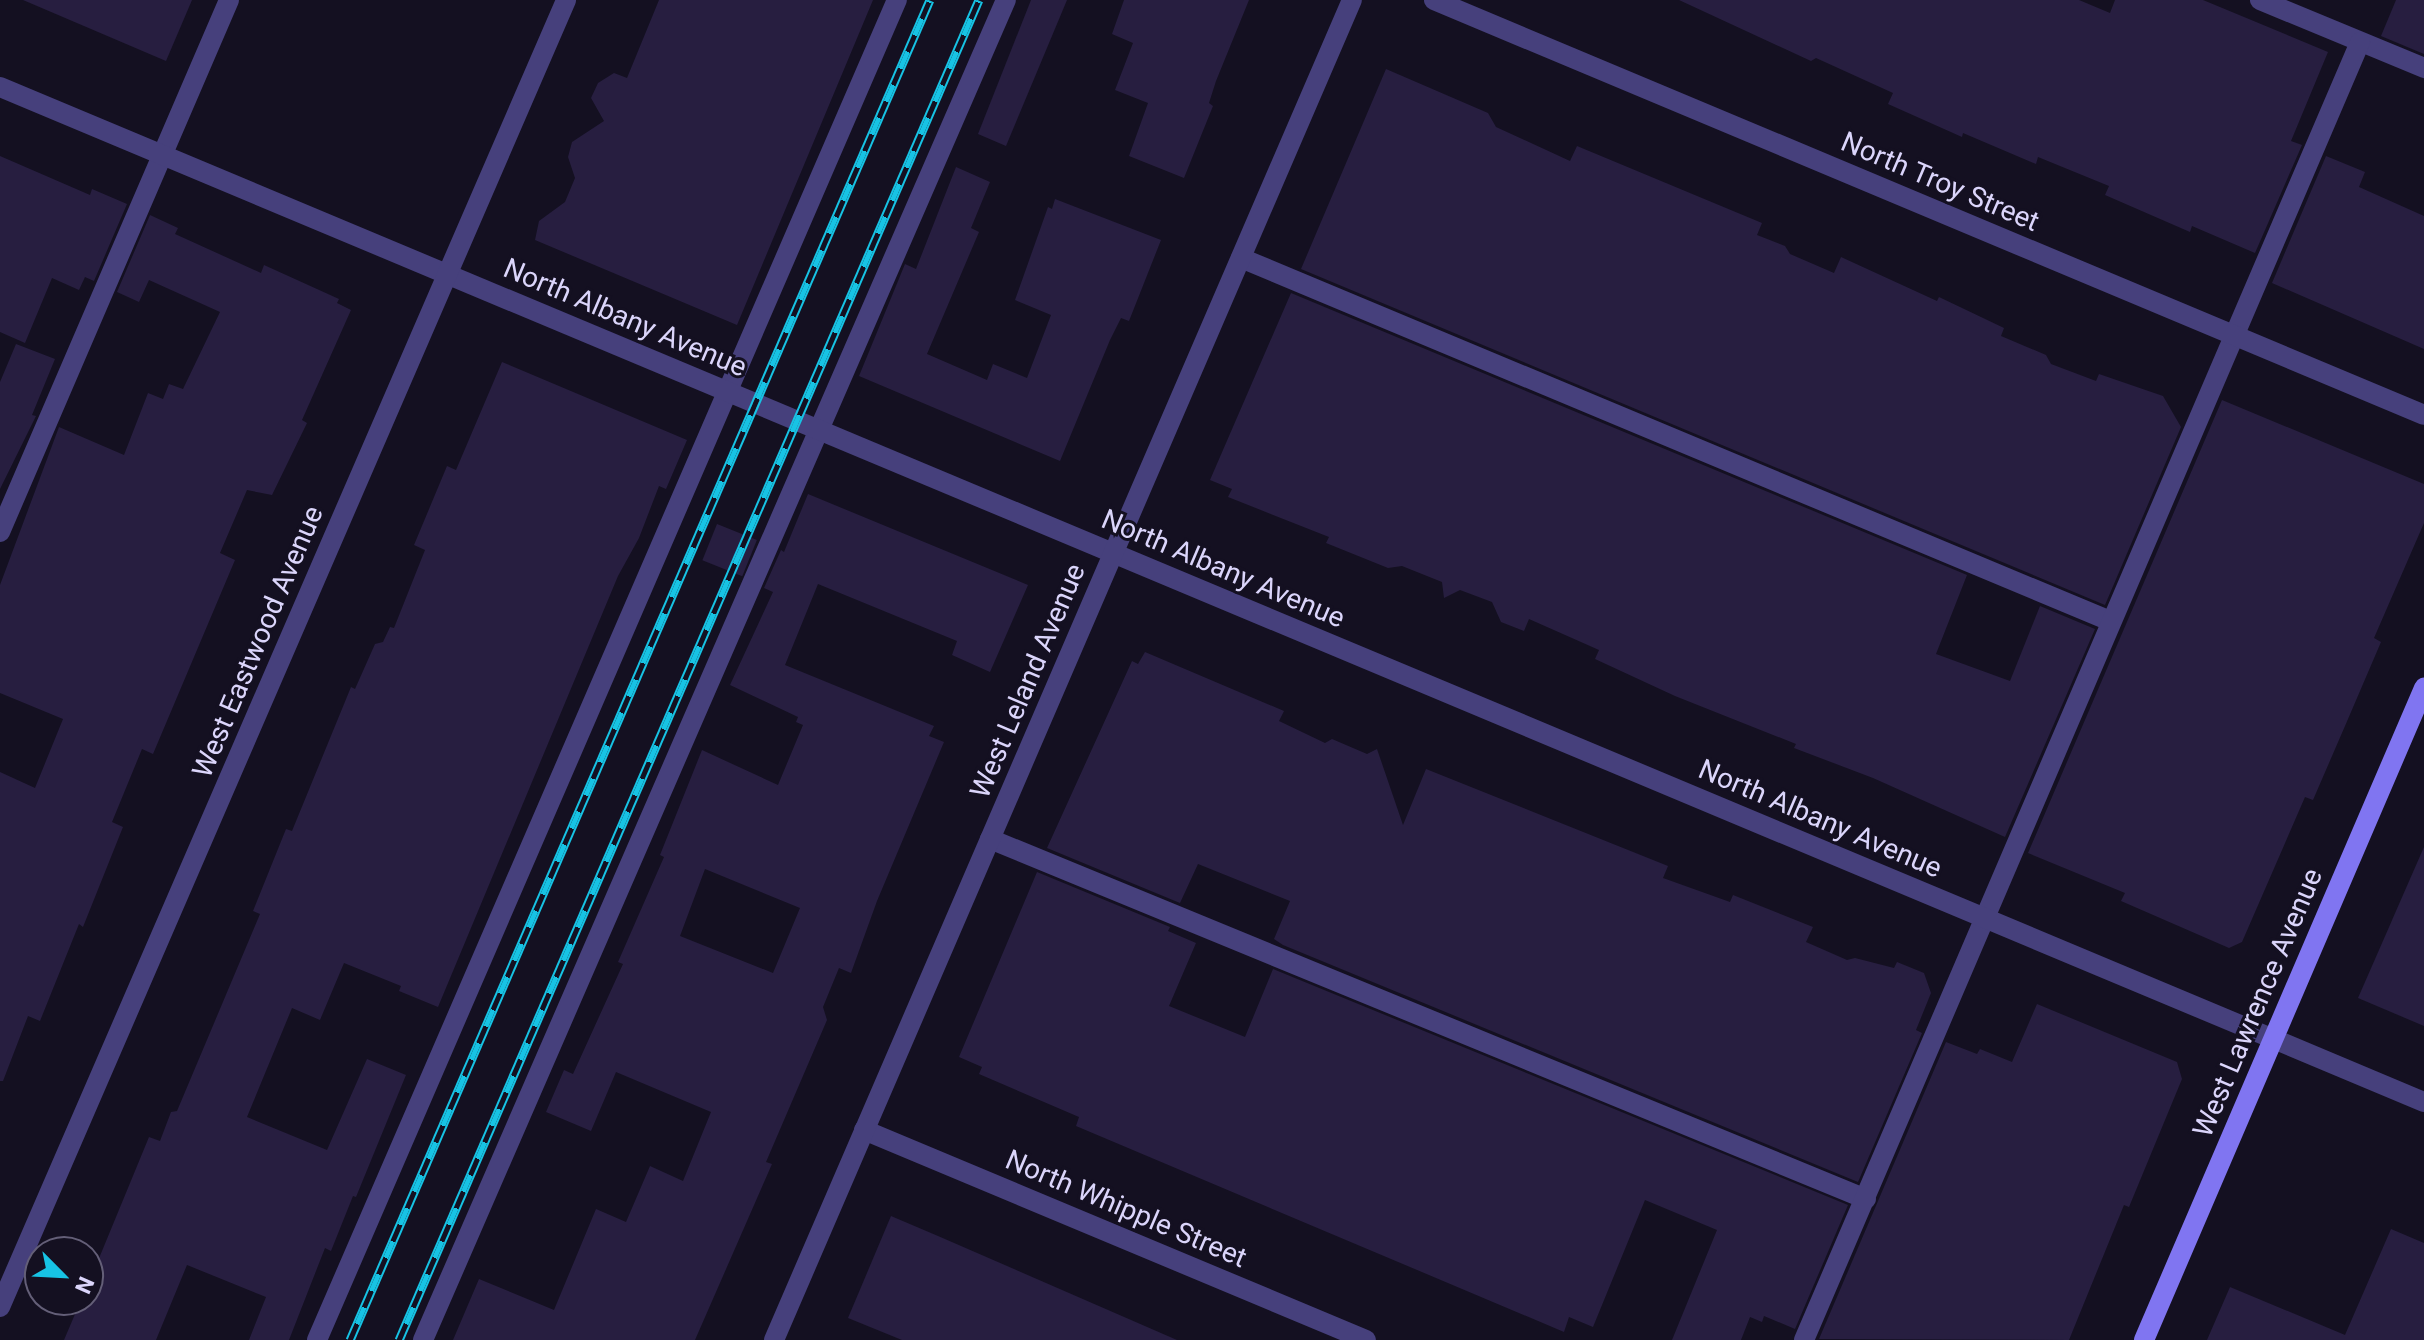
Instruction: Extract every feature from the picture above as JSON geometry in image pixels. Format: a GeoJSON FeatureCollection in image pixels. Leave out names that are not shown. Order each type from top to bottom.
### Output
{"type":"FeatureCollection","features":[{"type":"Feature","properties":{"kind":"main road","name":"West Lawrence Avenue"},"geometry":{"type":"LineString","coordinates":[[2144,1340],[2424,688]]}},
{"type":"Feature","properties":{"kind":"street"},"geometry":{"type":"LineString","coordinates":[[0,532],[229,0]]}},
{"type":"Feature","properties":{"kind":"street","name":"West Eastwood Avenue"},"geometry":{"type":"LineString","coordinates":[[0,1307],[566,0]]}},
{"type":"Feature","properties":{"kind":"street"},"geometry":{"type":"LineString","coordinates":[[317,1340],[897,0]]}},
{"type":"Feature","properties":{"kind":"street"},"geometry":{"type":"LineString","coordinates":[[423,1340],[1006,0]]}},
{"type":"Feature","properties":{"kind":"street","name":"West Leland Avenue"},"geometry":{"type":"LineString","coordinates":[[774,1340],[1352,0]]}},
{"type":"Feature","properties":{"kind":"street","name":"North Troy Street"},"geometry":{"type":"LineString","coordinates":[[1434,0],[2424,415]]}},
{"type":"Feature","properties":{"kind":"street"},"geometry":{"type":"LineString","coordinates":[[2260,0],[2424,68]]}},
{"type":"Feature","properties":{"kind":"street"},"geometry":{"type":"LineString","coordinates":[[1804,1340],[2360,42]]}},
{"type":"Feature","properties":{"kind":"street","name":"North Albany Avenue"},"geometry":{"type":"LineString","coordinates":[[0,87],[2424,1102]]}},
{"type":"Feature","properties":{"kind":"street"},"geometry":{"type":"LineString","coordinates":[[1241,258],[2110,621]]}},
{"type":"Feature","properties":{"kind":"street"},"geometry":{"type":"LineString","coordinates":[[990,839],[1866,1199]]}},
{"type":"Feature","properties":{"kind":"street","name":"North Whipple Street"},"geometry":{"type":"LineString","coordinates":[[864,1130],[1366,1340]]}},
{"type":"Feature","properties":{"kind":"building"},"geometry":{"type":"Polygon","coordinates":[[[23,0],[192,0],[166,61],[23,0]]]}},
{"type":"Feature","properties":{"kind":"building"},"geometry":{"type":"Polygon","coordinates":[[[659,0],[873,0],[737,325],[535,240],[539,221],[565,202],[575,178],[568,157],[572,142],[604,121],[591,98],[598,83],[614,73],[627,78],[659,0]]]}},
{"type":"Feature","properties":{"kind":"building"},"geometry":{"type":"Polygon","coordinates":[[[1031,0],[1067,0],[1006,146],[978,134],[1031,0]]]}},
{"type":"Feature","properties":{"kind":"building"},"geometry":{"type":"Polygon","coordinates":[[[1124,0],[1249,0],[1216,81],[1209,103],[1213,106],[1184,178],[1129,156],[1148,103],[1115,90],[1133,43],[1112,34],[1124,0]]]}},
{"type":"Feature","properties":{"kind":"building"},"geometry":{"type":"Polygon","coordinates":[[[1679,0],[2079,0],[2110,13],[2115,0],[2203,0],[2328,52],[2291,141],[2302,145],[2255,253],[2192,226],[2190,232],[2105,195],[2109,186],[2038,157],[2036,164],[1963,133],[1962,137],[1888,104],[1893,93],[1816,58],[1811,61],[1679,0]]]}},
{"type":"Feature","properties":{"kind":"building"},"geometry":{"type":"Polygon","coordinates":[[[2396,0],[2424,0],[2424,54],[2381,36],[2396,0]]]}},
{"type":"Feature","properties":{"kind":"building"},"geometry":{"type":"Polygon","coordinates":[[[1386,69],[1488,113],[1496,127],[1570,161],[1577,146],[1762,223],[1757,235],[1785,246],[1790,254],[1834,273],[1841,257],[1937,301],[1939,297],[2004,328],[2001,336],[2046,355],[2051,364],[2096,381],[2099,374],[2163,396],[2181,427],[2105,605],[1301,269],[1386,69]]]}},
{"type":"Feature","properties":{"kind":"building"},"geometry":{"type":"Polygon","coordinates":[[[0,156],[90,195],[92,189],[127,204],[94,281],[85,277],[79,290],[52,278],[25,343],[0,332],[0,156]]]}},
{"type":"Feature","properties":{"kind":"building"},"geometry":{"type":"Polygon","coordinates":[[[2326,156],[2365,172],[2359,187],[2424,216],[2424,349],[2272,283],[2326,156]]]}},
{"type":"Feature","properties":{"kind":"building"},"geometry":{"type":"Polygon","coordinates":[[[956,167],[990,182],[971,228],[979,232],[927,354],[987,380],[993,364],[1027,378],[1051,315],[1015,300],[1048,207],[1052,209],[1055,199],[1161,240],[1129,321],[1121,318],[1110,340],[1060,461],[859,376],[905,264],[916,269],[956,167]]]}},
{"type":"Feature","properties":{"kind":"building"},"geometry":{"type":"Polygon","coordinates":[[[150,215],[178,228],[175,234],[261,273],[264,265],[339,299],[337,303],[351,310],[302,420],[307,423],[272,495],[247,490],[220,553],[235,560],[153,754],[142,749],[112,822],[123,827],[83,927],[79,924],[40,1021],[28,1016],[3,1081],[0,1081],[0,772],[35,788],[63,719],[0,693],[0,585],[59,427],[124,455],[148,393],[163,399],[169,384],[183,389],[220,312],[149,280],[139,302],[117,292],[150,215]]]}},
{"type":"Feature","properties":{"kind":"building"},"geometry":{"type":"Polygon","coordinates":[[[1291,293],[1967,575],[1936,654],[2010,681],[2040,606],[2095,629],[2005,837],[1873,778],[1794,748],[1796,744],[1675,696],[1595,659],[1599,650],[1529,619],[1524,631],[1501,622],[1492,602],[1460,590],[1444,598],[1442,582],[1402,566],[1388,568],[1326,543],[1329,537],[1228,497],[1232,489],[1210,480],[1291,293]]]}},
{"type":"Feature","properties":{"kind":"building"},"geometry":{"type":"Polygon","coordinates":[[[16,344],[55,359],[32,415],[36,416],[0,489],[0,382],[16,344]]]}},
{"type":"Feature","properties":{"kind":"building"},"geometry":{"type":"Polygon","coordinates":[[[502,362],[687,440],[666,489],[659,486],[639,538],[618,576],[438,1007],[399,991],[401,986],[344,963],[320,1020],[292,1008],[247,1117],[327,1150],[367,1059],[406,1075],[331,1251],[325,1248],[289,1340],[249,1340],[266,1297],[187,1265],[156,1340],[64,1340],[74,1316],[104,1316],[104,1246],[149,1137],[160,1141],[171,1112],[177,1111],[260,914],[253,911],[286,829],[292,831],[351,687],[355,689],[375,644],[383,642],[390,627],[394,628],[425,550],[414,545],[447,466],[456,470],[502,362]]]}},
{"type":"Feature","properties":{"kind":"building"},"geometry":{"type":"Polygon","coordinates":[[[2222,400],[2424,484],[2424,523],[2374,638],[2381,642],[2313,800],[2305,797],[2242,942],[2229,948],[2121,901],[2125,893],[2028,853],[2222,400]]]}},
{"type":"Feature","properties":{"kind":"building"},"geometry":{"type":"Polygon","coordinates":[[[808,494],[1028,585],[990,672],[952,655],[957,641],[818,584],[785,665],[934,726],[929,736],[944,742],[877,901],[851,973],[839,968],[823,1007],[827,1020],[766,1162],[772,1164],[695,1340],[453,1340],[479,1279],[554,1310],[596,1209],[626,1222],[650,1166],[683,1181],[711,1112],[616,1072],[591,1131],[546,1112],[564,1070],[573,1074],[623,964],[618,962],[664,857],[660,855],[702,750],[778,785],[803,725],[796,722],[798,717],[730,685],[773,592],[764,588],[781,550],[784,552],[808,494]],[[705,869],[680,936],[773,973],[800,908],[705,869]]]}},
{"type":"Feature","properties":{"kind":"building"},"geometry":{"type":"Polygon","coordinates":[[[717,524],[757,540],[742,576],[702,560],[717,524]]]}},
{"type":"Feature","properties":{"kind":"building"},"geometry":{"type":"Polygon","coordinates":[[[1145,652],[1284,711],[1279,721],[1325,743],[1332,739],[1367,754],[1377,749],[1403,825],[1426,769],[1668,866],[1663,878],[1730,902],[1733,895],[1813,927],[1806,942],[1847,960],[1855,958],[1894,968],[1897,962],[1924,973],[1931,993],[1916,1030],[1922,1033],[1858,1182],[1283,945],[1274,939],[1290,901],[1198,864],[1180,903],[1047,848],[1132,661],[1138,664],[1145,652]]]}},
{"type":"Feature","properties":{"kind":"building"},"geometry":{"type":"Polygon","coordinates":[[[2424,847],[2424,1026],[2358,998],[2424,847]]]}},
{"type":"Feature","properties":{"kind":"building"},"geometry":{"type":"Polygon","coordinates":[[[1037,872],[1170,927],[1168,931],[1196,943],[1169,1006],[1245,1037],[1273,969],[1848,1205],[1795,1329],[1764,1316],[1762,1322],[1750,1317],[1741,1340],[1672,1340],[1717,1230],[1645,1200],[1593,1327],[1569,1317],[1564,1332],[1076,1126],[1079,1117],[979,1074],[982,1067],[959,1057],[1037,872]]]}},
{"type":"Feature","properties":{"kind":"building"},"geometry":{"type":"Polygon","coordinates":[[[2037,1004],[2177,1062],[2182,1079],[2129,1207],[2124,1205],[2069,1340],[1819,1339],[1946,1042],[1977,1054],[1980,1049],[2012,1062],[2037,1004]]]}},
{"type":"Feature","properties":{"kind":"building"},"geometry":{"type":"Polygon","coordinates":[[[891,1216],[1177,1340],[902,1340],[848,1318],[891,1216]]]}},
{"type":"Feature","properties":{"kind":"building"},"geometry":{"type":"Polygon","coordinates":[[[2391,1229],[2424,1243],[2424,1340],[2207,1340],[2230,1287],[2345,1335],[2391,1229]]]}},
{"type":"Feature","properties":{"kind":"railway"},"geometry":{"type":"LineString","coordinates":[[350,1340],[930,0]]}},
{"type":"Feature","properties":{"kind":"railway"},"geometry":{"type":"LineString","coordinates":[[399,1340],[979,0]]}}]}
